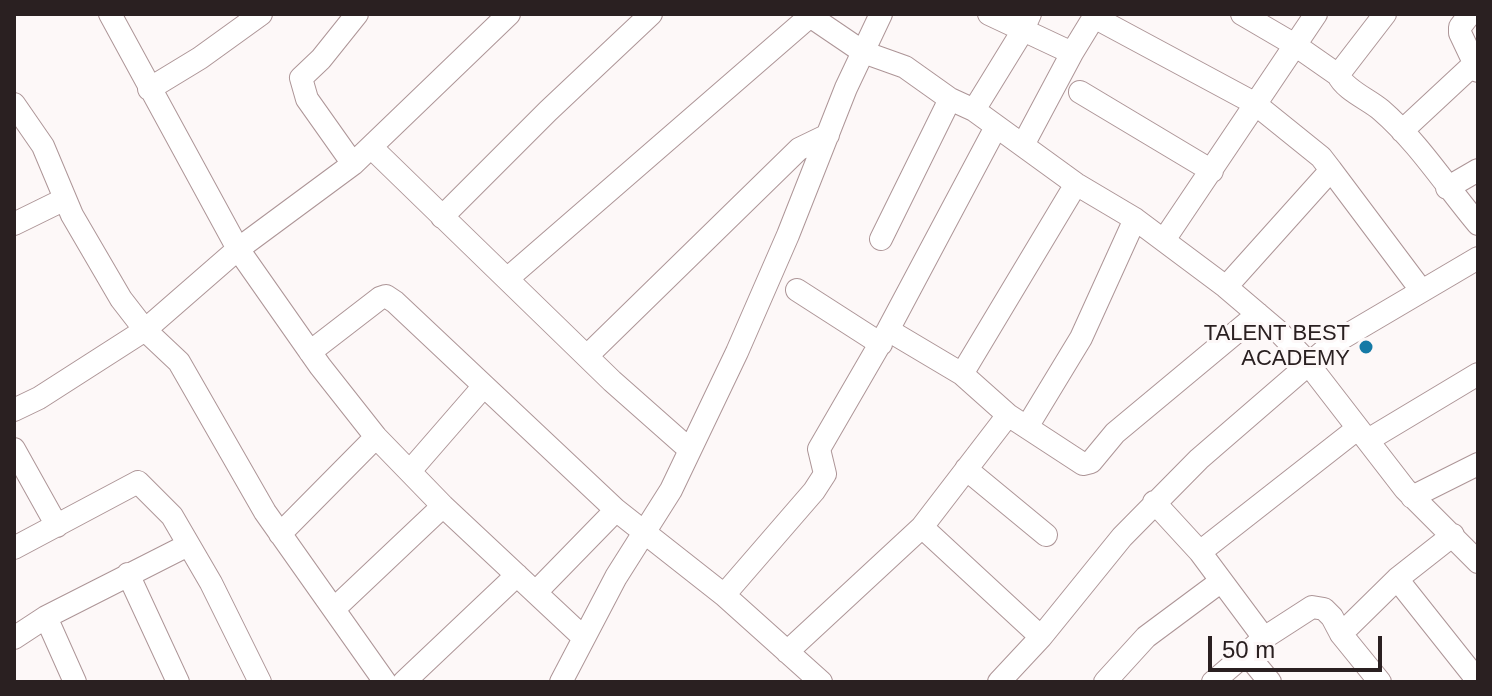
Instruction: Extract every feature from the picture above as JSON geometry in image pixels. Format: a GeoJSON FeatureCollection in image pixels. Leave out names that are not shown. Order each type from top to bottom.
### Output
{"type":"FeatureCollection","features":[{"type":"Feature","properties":{"kind":"street"},"geometry":{"type":"LineString","coordinates":[[110,14],[238,249],[310,352],[376,437],[443,506],[584,638]]}},
{"type":"Feature","properties":{"kind":"street"},"geometry":{"type":"LineString","coordinates":[[149,89],[200,58],[261,14]]}},
{"type":"Feature","properties":{"kind":"street"},"geometry":{"type":"LineString","coordinates":[[353,164],[307,99],[301,78],[321,59],[357,14]]}},
{"type":"Feature","properties":{"kind":"street"},"geometry":{"type":"LineString","coordinates":[[14,410],[39,398],[145,330],[238,249],[353,164],[509,14]]}},
{"type":"Feature","properties":{"kind":"street"},"geometry":{"type":"LineString","coordinates":[[442,217],[651,14]]}},
{"type":"Feature","properties":{"kind":"street"},"geometry":{"type":"LineString","coordinates":[[561,682],[671,490],[775,265],[881,14]]}},
{"type":"Feature","properties":{"kind":"street"},"geometry":{"type":"LineString","coordinates":[[989,14],[1026,23],[1072,53]]}},
{"type":"Feature","properties":{"kind":"street"},"geometry":{"type":"LineString","coordinates":[[1242,14],[1295,45],[1380,109],[1402,131],[1478,224]]}},
{"type":"Feature","properties":{"kind":"street"},"geometry":{"type":"LineString","coordinates":[[1164,240],[1316,14]]}},
{"type":"Feature","properties":{"kind":"street"},"geometry":{"type":"LineString","coordinates":[[1338,75],[1385,14]]}},
{"type":"Feature","properties":{"kind":"street"},"geometry":{"type":"LineString","coordinates":[[1402,131],[1476,68],[1460,33],[1460,27],[1470,14]]}},
{"type":"Feature","properties":{"kind":"street"},"geometry":{"type":"LineString","coordinates":[[507,279],[808,15],[863,52],[905,67],[950,99],[974,110],[1076,184],[1135,219],[1226,287],[1279,332],[1308,364],[1412,497],[1476,557]]}},
{"type":"Feature","properties":{"kind":"street"},"geometry":{"type":"LineString","coordinates":[[1023,145],[1092,19],[1100,19],[1254,103],[1321,157],[1421,290]]}},
{"type":"Feature","properties":{"kind":"street"},"geometry":{"type":"LineString","coordinates":[[974,110],[1026,23]]}},
{"type":"Feature","properties":{"kind":"street"},"geometry":{"type":"LineString","coordinates":[[1080,92],[1212,171]]}},
{"type":"Feature","properties":{"kind":"street"},"geometry":{"type":"LineString","coordinates":[[881,239],[950,99]]}},
{"type":"Feature","properties":{"kind":"street"},"geometry":{"type":"LineString","coordinates":[[14,104],[43,146],[65,199],[97,261],[145,330],[179,362],[236,465],[280,534],[385,682]]}},
{"type":"Feature","properties":{"kind":"street"},"geometry":{"type":"LineString","coordinates":[[724,595],[814,491],[825,474],[819,449],[885,337],[996,127]]}},
{"type":"Feature","properties":{"kind":"street"},"geometry":{"type":"LineString","coordinates":[[587,356],[799,149],[828,135]]}},
{"type":"Feature","properties":{"kind":"street"},"geometry":{"type":"LineString","coordinates":[[371,147],[587,356],[690,450]]}},
{"type":"Feature","properties":{"kind":"street"},"geometry":{"type":"LineString","coordinates":[[1226,287],[1331,170]]}},
{"type":"Feature","properties":{"kind":"street"},"geometry":{"type":"LineString","coordinates":[[1447,188],[1478,170]]}},
{"type":"Feature","properties":{"kind":"street"},"geometry":{"type":"LineString","coordinates":[[962,374],[1076,184]]}},
{"type":"Feature","properties":{"kind":"street"},"geometry":{"type":"LineString","coordinates":[[14,224],[65,199]]}},
{"type":"Feature","properties":{"kind":"street"},"geometry":{"type":"LineString","coordinates":[[787,652],[922,527],[966,469],[1017,421],[1081,338],[1135,219]]}},
{"type":"Feature","properties":{"kind":"street"},"geometry":{"type":"LineString","coordinates":[[1004,680],[1154,502],[1308,364],[1364,323],[1478,258]]}},
{"type":"Feature","properties":{"kind":"street"},"geometry":{"type":"LineString","coordinates":[[797,290],[962,374],[1017,421],[1083,464],[1091,462],[1115,433],[1258,314]]}},
{"type":"Feature","properties":{"kind":"street"},"geometry":{"type":"LineString","coordinates":[[310,352],[386,296],[616,510],[724,595],[821,682]]}},
{"type":"Feature","properties":{"kind":"street"},"geometry":{"type":"LineString","coordinates":[[1200,552],[1363,435],[1478,374]]}},
{"type":"Feature","properties":{"kind":"street"},"geometry":{"type":"LineString","coordinates":[[410,471],[483,387]]}},
{"type":"Feature","properties":{"kind":"street"},"geometry":{"type":"LineString","coordinates":[[280,534],[376,437]]}},
{"type":"Feature","properties":{"kind":"street"},"geometry":{"type":"LineString","coordinates":[[14,449],[57,526]]}},
{"type":"Feature","properties":{"kind":"street"},"geometry":{"type":"LineString","coordinates":[[1412,497],[1478,464]]}},
{"type":"Feature","properties":{"kind":"street"},"geometry":{"type":"LineString","coordinates":[[966,469],[1046,535]]}},
{"type":"Feature","properties":{"kind":"street"},"geometry":{"type":"LineString","coordinates":[[14,548],[132,484],[142,484],[172,516],[211,583],[260,682]]}},
{"type":"Feature","properties":{"kind":"street"},"geometry":{"type":"LineString","coordinates":[[1154,502],[1200,552],[1264,638]]}},
{"type":"Feature","properties":{"kind":"street"},"geometry":{"type":"LineString","coordinates":[[334,609],[443,506]]}},
{"type":"Feature","properties":{"kind":"street"},"geometry":{"type":"LineString","coordinates":[[537,591],[616,510]]}},
{"type":"Feature","properties":{"kind":"street"},"geometry":{"type":"LineString","coordinates":[[922,527],[1041,637]]}},
{"type":"Feature","properties":{"kind":"street"},"geometry":{"type":"LineString","coordinates":[[1341,634],[1397,579],[1453,535]]}},
{"type":"Feature","properties":{"kind":"street"},"geometry":{"type":"LineString","coordinates":[[14,638],[46,617],[188,545]]}},
{"type":"Feature","properties":{"kind":"street"},"geometry":{"type":"LineString","coordinates":[[128,574],[178,682]]}},
{"type":"Feature","properties":{"kind":"street"},"geometry":{"type":"LineString","coordinates":[[404,682],[517,575]]}},
{"type":"Feature","properties":{"kind":"street"},"geometry":{"type":"LineString","coordinates":[[1397,579],[1478,681]]}},
{"type":"Feature","properties":{"kind":"street"},"geometry":{"type":"LineString","coordinates":[[1105,682],[1146,637],[1220,582]]}},
{"type":"Feature","properties":{"kind":"street"},"geometry":{"type":"LineString","coordinates":[[1213,682],[1264,638],[1312,607],[1317,607],[1332,617],[1341,634],[1380,682]]}},
{"type":"Feature","properties":{"kind":"street"},"geometry":{"type":"LineString","coordinates":[[46,617],[75,682]]}},
{"type":"Feature","properties":{"kind":"street"},"geometry":{"type":"LineString","coordinates":[[1246,653],[1270,682]]}},
{"type":"Feature","properties":{"kind":"place","name":"TALENT BEST ACADEMY"},"geometry":{"type":"Point","coordinates":[1366,347]}}]}
